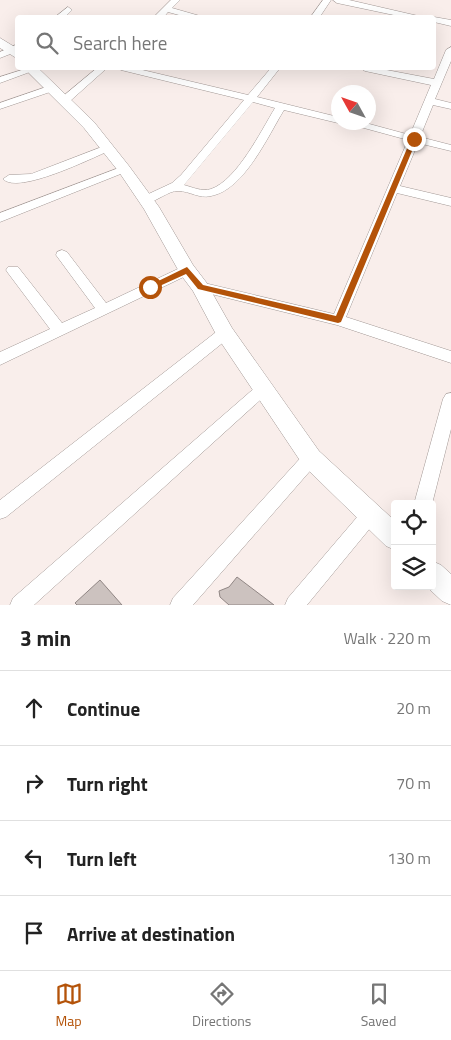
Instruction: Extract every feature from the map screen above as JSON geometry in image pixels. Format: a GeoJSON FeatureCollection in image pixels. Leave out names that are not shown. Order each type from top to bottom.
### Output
{"type":"FeatureCollection","features":[{"type":"Feature","properties":{"kind":"street"},"geometry":{"type":"LineString","coordinates":[[162,0],[175,1]]}},
{"type":"Feature","properties":{"kind":"street"},"geometry":{"type":"LineString","coordinates":[[316,15],[327,0]]}},
{"type":"Feature","properties":{"kind":"street"},"geometry":{"type":"LineString","coordinates":[[337,0],[409,15]]}},
{"type":"Feature","properties":{"kind":"street"},"geometry":{"type":"LineString","coordinates":[[160,15],[175,1]]}},
{"type":"Feature","properties":{"kind":"street"},"geometry":{"type":"LineString","coordinates":[[166,9],[191,15]]}},
{"type":"Feature","properties":{"kind":"street"},"geometry":{"type":"LineString","coordinates":[[62,15],[68,10]]}},
{"type":"Feature","properties":{"kind":"street"},"geometry":{"type":"LineString","coordinates":[[436,20],[451,23]]}},
{"type":"Feature","properties":{"kind":"street"},"geometry":{"type":"LineString","coordinates":[[0,42],[15,50]]}},
{"type":"Feature","properties":{"kind":"street"},"geometry":{"type":"LineString","coordinates":[[338,320],[437,83],[447,70],[451,50]]}},
{"type":"Feature","properties":{"kind":"street"},"geometry":{"type":"LineString","coordinates":[[0,55],[15,51]]}},
{"type":"Feature","properties":{"kind":"street"},"geometry":{"type":"LineString","coordinates":[[0,80],[27,70]]}},
{"type":"Feature","properties":{"kind":"street"},"geometry":{"type":"LineString","coordinates":[[34,70],[90,125],[124,169],[146,200],[187,270],[200,287],[225,333],[311,458],[391,534]]}},
{"type":"Feature","properties":{"kind":"street"},"geometry":{"type":"LineString","coordinates":[[0,106],[59,94],[99,70]]}},
{"type":"Feature","properties":{"kind":"street"},"geometry":{"type":"LineString","coordinates":[[132,70],[331,118]]}},
{"type":"Feature","properties":{"kind":"street"},"geometry":{"type":"LineString","coordinates":[[146,200],[176,186],[274,70]]}},
{"type":"Feature","properties":{"kind":"street"},"geometry":{"type":"LineString","coordinates":[[375,70],[437,83]]}},
{"type":"Feature","properties":{"kind":"street"},"geometry":{"type":"LineString","coordinates":[[430,102],[451,106]]}},
{"type":"Feature","properties":{"kind":"street"},"geometry":{"type":"LineString","coordinates":[[176,186],[201,193],[214,192],[224,187],[236,176],[281,106]]}},
{"type":"Feature","properties":{"kind":"street"},"geometry":{"type":"LineString","coordinates":[[376,129],[451,148]]}},
{"type":"Feature","properties":{"kind":"street"},"geometry":{"type":"LineString","coordinates":[[0,167],[4,181],[33,178],[107,148]]}},
{"type":"Feature","properties":{"kind":"street"},"geometry":{"type":"LineString","coordinates":[[0,218],[124,169]]}},
{"type":"Feature","properties":{"kind":"street"},"geometry":{"type":"LineString","coordinates":[[393,188],[451,202]]}},
{"type":"Feature","properties":{"kind":"street"},"geometry":{"type":"LineString","coordinates":[[62,255],[103,309]]}},
{"type":"Feature","properties":{"kind":"street"},"geometry":{"type":"LineString","coordinates":[[13,270],[59,330]]}},
{"type":"Feature","properties":{"kind":"street"},"geometry":{"type":"LineString","coordinates":[[0,358],[187,270]]}},
{"type":"Feature","properties":{"kind":"street"},"geometry":{"type":"LineString","coordinates":[[200,287],[338,320],[451,356]]}},
{"type":"Feature","properties":{"kind":"street"},"geometry":{"type":"LineString","coordinates":[[0,511],[225,333]]}},
{"type":"Feature","properties":{"kind":"street"},"geometry":{"type":"LineString","coordinates":[[20,605],[264,390]]}},
{"type":"Feature","properties":{"kind":"street"},"geometry":{"type":"LineString","coordinates":[[423,500],[451,399]]}},
{"type":"Feature","properties":{"kind":"street"},"geometry":{"type":"LineString","coordinates":[[180,605],[311,458]]}},
{"type":"Feature","properties":{"kind":"street"},"geometry":{"type":"LineString","coordinates":[[295,605],[370,515]]}},
{"type":"Feature","properties":{"kind":"street"},"geometry":{"type":"LineString","coordinates":[[436,578],[451,592]]}},
{"type":"Feature","properties":{"kind":"building"},"geometry":{"type":"Polygon","coordinates":[[[237,577],[274,605],[229,605],[220,597],[219,591],[229,587],[237,577]]]}},
{"type":"Feature","properties":{"kind":"building"},"geometry":{"type":"Polygon","coordinates":[[[100,580],[122,605],[77,605],[75,603],[100,580]]]}},
{"type":"Feature","properties":{"kind":"route"},"geometry":{"type":"LineString","coordinates":[[150,287],[187,270],[200,287],[338,320],[414,139]]}}]}
